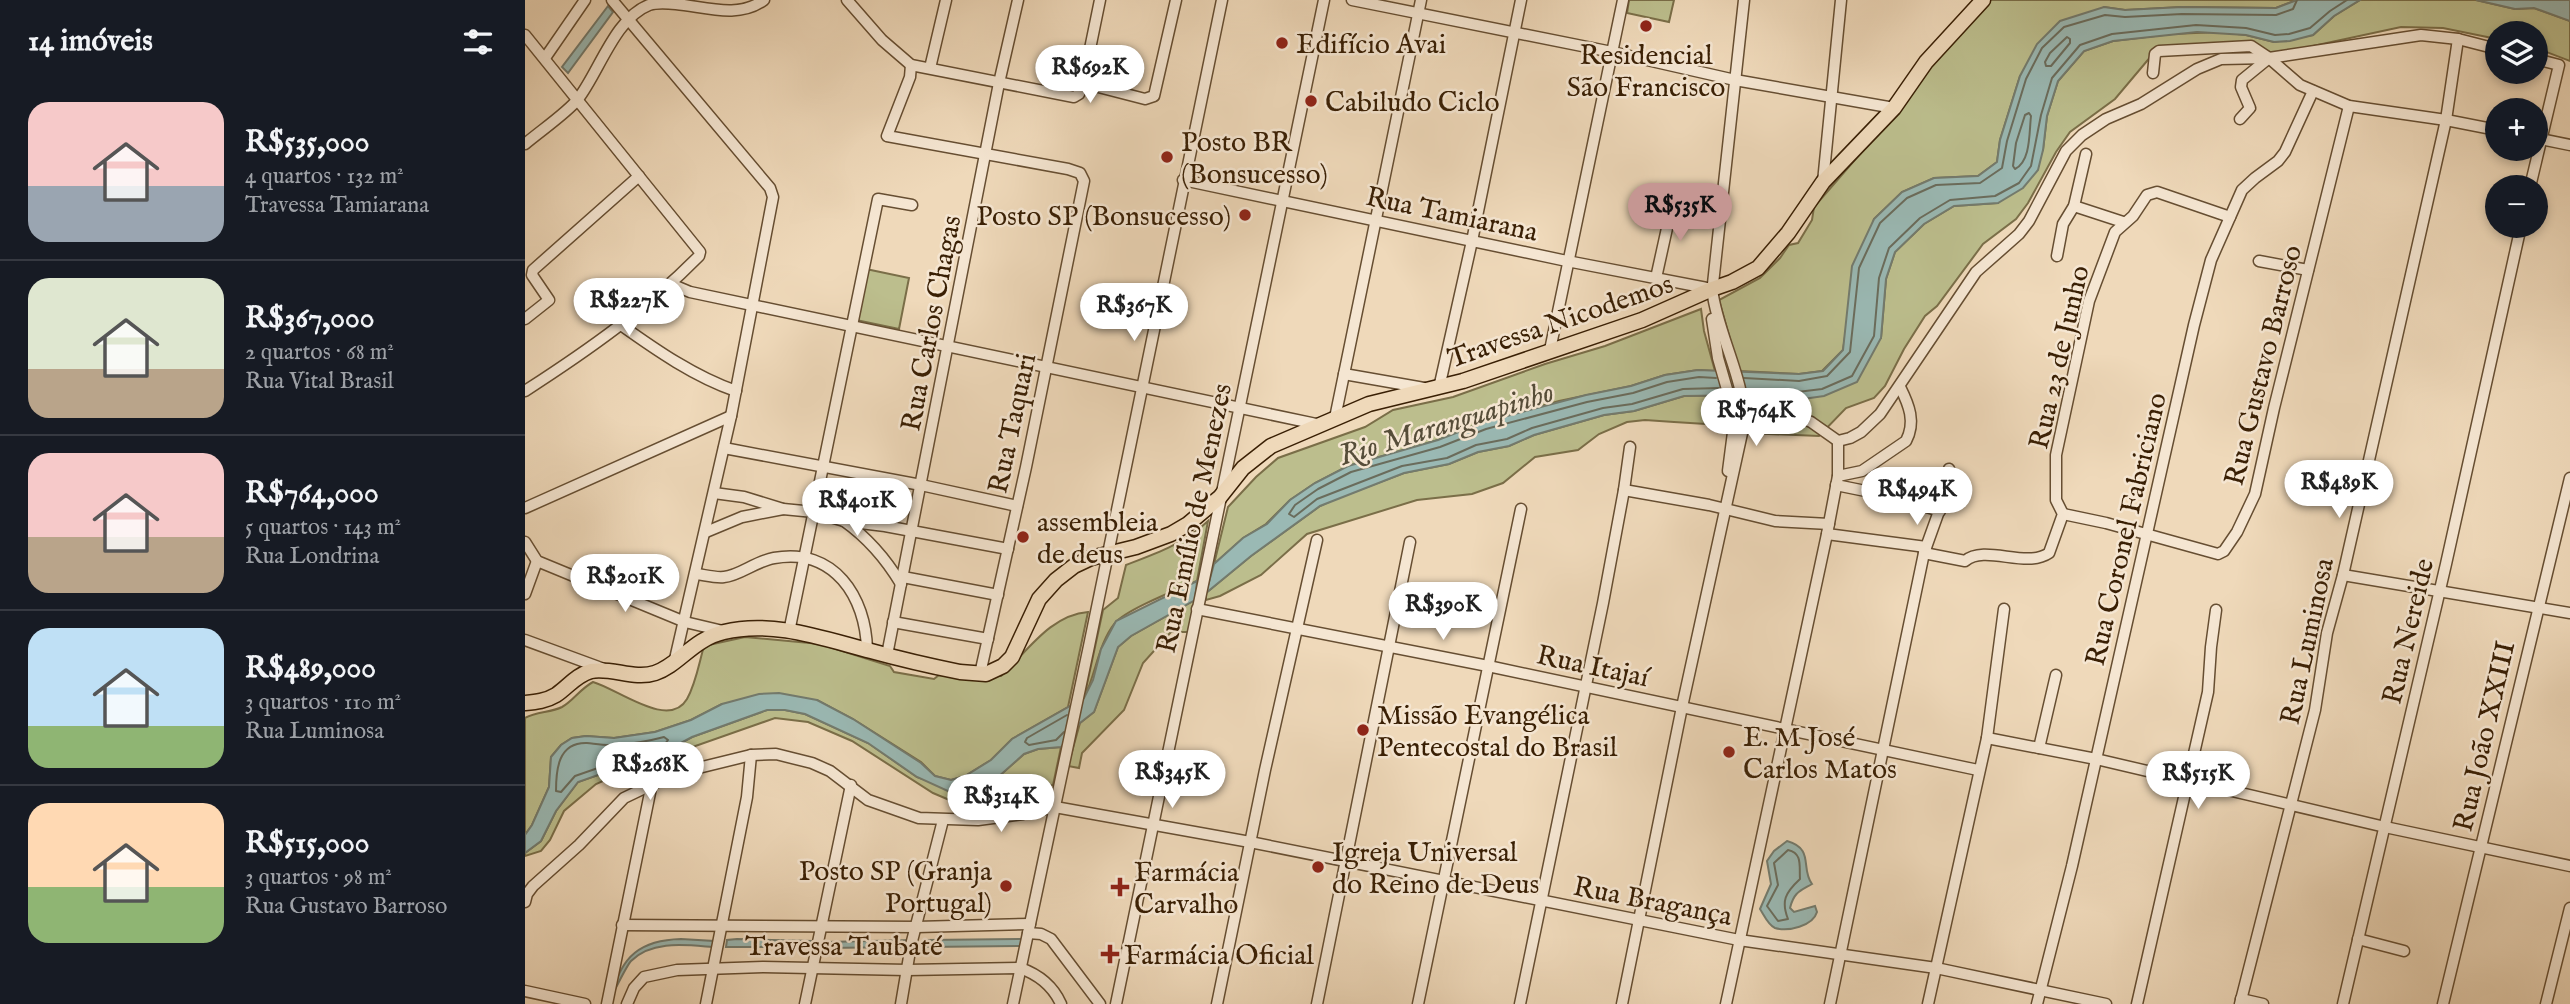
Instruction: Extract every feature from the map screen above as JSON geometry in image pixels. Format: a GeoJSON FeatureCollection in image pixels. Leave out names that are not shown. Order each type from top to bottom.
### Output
{"type":"FeatureCollection","features":[{"type":"Feature","properties":{"kind":"main road","name":"Travessa Nicodemos"},"geometry":{"type":"LineString","coordinates":[[980,674],[993,672],[1012,657],[1039,599],[1056,580],[1074,566],[1099,555],[1107,555],[1171,534],[1188,524],[1220,497],[1243,468],[1271,446],[1369,404],[1433,388],[1642,320],[1732,282],[1758,268],[1788,233],[1823,182],[1894,107],[1926,62],[1983,0]]}},
{"type":"Feature","properties":{"kind":"main road"},"geometry":{"type":"LineString","coordinates":[[525,703],[540,702],[554,696],[580,675],[607,670],[635,675],[655,673],[698,642],[725,632],[758,629],[828,638],[960,673],[980,674]]}},
{"type":"Feature","properties":{"kind":"street"},"geometry":{"type":"LineString","coordinates":[[545,58],[585,0]]}},
{"type":"Feature","properties":{"kind":"street"},"geometry":{"type":"LineString","coordinates":[[525,144],[578,99],[601,59],[628,20],[639,10],[655,4],[744,11],[764,0]]}},
{"type":"Feature","properties":{"kind":"street"},"geometry":{"type":"LineString","coordinates":[[847,0],[881,40],[912,65],[1074,97],[1079,94],[1083,83],[1100,0]]}},
{"type":"Feature","properties":{"kind":"street"},"geometry":{"type":"LineString","coordinates":[[930,68],[946,0]]}},
{"type":"Feature","properties":{"kind":"street","name":"Rua Carlos Chagas"},"geometry":{"type":"LineString","coordinates":[[887,655],[999,83],[1018,0]]}},
{"type":"Feature","properties":{"kind":"street"},"geometry":{"type":"LineString","coordinates":[[1083,83],[1145,99],[1154,96],[1176,0]]}},
{"type":"Feature","properties":{"kind":"street"},"geometry":{"type":"LineString","coordinates":[[1013,1004],[1221,0]]}},
{"type":"Feature","properties":{"kind":"street","name":"Rua Emílio de Menezes"},"geometry":{"type":"LineString","coordinates":[[1116,1004],[1324,0]]}},
{"type":"Feature","properties":{"kind":"street"},"geometry":{"type":"LineString","coordinates":[[1352,0],[1612,52],[1735,80],[1894,107]]}},
{"type":"Feature","properties":{"kind":"street"},"geometry":{"type":"LineString","coordinates":[[1335,418],[1421,0]]}},
{"type":"Feature","properties":{"kind":"street"},"geometry":{"type":"LineString","coordinates":[[1344,374],[1433,388],[1472,242],[1521,0]]}},
{"type":"Feature","properties":{"kind":"street"},"geometry":{"type":"LineString","coordinates":[[1551,350],[1567,261],[1623,0]]}},
{"type":"Feature","properties":{"kind":"street"},"geometry":{"type":"LineString","coordinates":[[1622,1004],[1682,707],[1744,424],[1723,357],[1712,289],[1744,0]]}},
{"type":"Feature","properties":{"kind":"street"},"geometry":{"type":"LineString","coordinates":[[1823,182],[1841,0]]}},
{"type":"Feature","properties":{"kind":"street"},"geometry":{"type":"LineString","coordinates":[[615,4],[769,188],[773,204],[697,574],[675,659]]}},
{"type":"Feature","properties":{"kind":"street"},"geometry":{"type":"LineString","coordinates":[[525,35],[700,249],[700,254],[671,284],[621,325],[525,391]]}},
{"type":"Feature","properties":{"kind":"street"},"geometry":{"type":"LineString","coordinates":[[1838,441],[1861,432],[1880,414],[1976,272],[2019,234],[2039,205],[2066,151],[2082,135],[2106,119],[2141,104],[2197,69],[2221,59],[2269,58],[2421,35],[2458,39],[2485,46]]}},
{"type":"Feature","properties":{"kind":"street","name":"Rua Luminosa"},"geometry":{"type":"LineString","coordinates":[[2241,1002],[2315,710],[2327,633],[2343,575],[2446,120],[2458,39]]}},
{"type":"Feature","properties":{"kind":"street"},"geometry":{"type":"LineString","coordinates":[[2153,73],[2155,54],[2159,51],[2251,46],[2300,85],[2349,106],[2485,128]]}},
{"type":"Feature","properties":{"kind":"street"},"geometry":{"type":"LineString","coordinates":[[2240,119],[2250,108],[2241,87],[2242,80],[2269,58]]}},
{"type":"Feature","properties":{"kind":"street"},"geometry":{"type":"LineString","coordinates":[[2548,62],[2559,65],[2548,104]]}},
{"type":"Feature","properties":{"kind":"street"},"geometry":{"type":"LineString","coordinates":[[912,65],[887,136],[986,154]]}},
{"type":"Feature","properties":{"kind":"street","name":"Rua Coronel Fabriciano"},"geometry":{"type":"LineString","coordinates":[[2037,1004],[2211,260],[2246,185],[2272,167],[2285,152],[2313,91]]}},
{"type":"Feature","properties":{"kind":"street","name":"Rua Gustavo Barroso"},"geometry":{"type":"LineString","coordinates":[[2147,534],[2218,554],[2224,551],[2237,533],[2255,494],[2349,106]]}},
{"type":"Feature","properties":{"kind":"street"},"geometry":{"type":"LineString","coordinates":[[2548,141],[2570,145]]}},
{"type":"Feature","properties":{"kind":"street","name":"Rua Taquari"},"geometry":{"type":"LineString","coordinates":[[980,674],[1084,181],[1080,173],[986,154]]}},
{"type":"Feature","properties":{"kind":"street"},"geometry":{"type":"LineString","coordinates":[[2057,256],[2065,219],[2074,206],[2086,154]]}},
{"type":"Feature","properties":{"kind":"street"},"geometry":{"type":"LineString","coordinates":[[525,319],[549,300],[532,275],[533,270],[639,176]]}},
{"type":"Feature","properties":{"kind":"street","name":"Rua Tamiarana"},"geometry":{"type":"LineString","coordinates":[[1183,180],[1375,219],[1472,242],[1712,289]]}},
{"type":"Feature","properties":{"kind":"street","name":"Rua 23 de Junho"},"geometry":{"type":"LineString","coordinates":[[1925,550],[1965,561],[1979,557],[2043,557],[2052,549],[2063,514],[2056,500],[2056,455],[2089,301],[2112,237],[2144,198],[2157,192],[2230,218]]}},
{"type":"Feature","properties":{"kind":"street"},"geometry":{"type":"LineString","coordinates":[[789,632],[878,199],[912,205]]}},
{"type":"Feature","properties":{"kind":"street"},"geometry":{"type":"LineString","coordinates":[[1656,278],[1673,201]]}},
{"type":"Feature","properties":{"kind":"street"},"geometry":{"type":"LineString","coordinates":[[2074,206],[2128,219]]}},
{"type":"Feature","properties":{"kind":"street","name":"Rua Nereide"},"geometry":{"type":"LineString","coordinates":[[2343,1004],[2518,238]]}},
{"type":"Feature","properties":{"kind":"street"},"geometry":{"type":"LineString","coordinates":[[2259,261],[2308,270]]}},
{"type":"Feature","properties":{"kind":"street"},"geometry":{"type":"LineString","coordinates":[[671,284],[690,292],[754,306],[1321,425]]}},
{"type":"Feature","properties":{"kind":"street"},"geometry":{"type":"LineString","coordinates":[[621,325],[655,349],[736,391]]}},
{"type":"Feature","properties":{"kind":"street"},"geometry":{"type":"LineString","coordinates":[[1837,481],[1862,471],[1906,441],[1912,421],[1909,406],[1900,387]]}},
{"type":"Feature","properties":{"kind":"street"},"geometry":{"type":"LineString","coordinates":[[1729,488],[1728,471],[1738,406]]}},
{"type":"Feature","properties":{"kind":"street"},"geometry":{"type":"LineString","coordinates":[[1744,424],[1789,412],[1811,422],[1838,441]]}},
{"type":"Feature","properties":{"kind":"street"},"geometry":{"type":"LineString","coordinates":[[525,508],[731,416]]}},
{"type":"Feature","properties":{"kind":"street"},"geometry":{"type":"LineString","coordinates":[[1726,1004],[1828,529],[1837,481],[1838,441]]}},
{"type":"Feature","properties":{"kind":"street"},"geometry":{"type":"LineString","coordinates":[[1520,1004],[1624,490],[1630,447]]}},
{"type":"Feature","properties":{"kind":"street"},"geometry":{"type":"LineString","coordinates":[[724,448],[1017,506]]}},
{"type":"Feature","properties":{"kind":"street"},"geometry":{"type":"LineString","coordinates":[[1830,1004],[1925,550],[1940,511],[1949,469]]}},
{"type":"Feature","properties":{"kind":"street","name":"Rua João XXIII"},"geometry":{"type":"LineString","coordinates":[[2443,1004],[2538,606],[2568,497],[2570,478]]}},
{"type":"Feature","properties":{"kind":"street"},"geometry":{"type":"LineString","coordinates":[[1837,481],[1940,511]]}},
{"type":"Feature","properties":{"kind":"street"},"geometry":{"type":"LineString","coordinates":[[1624,490],[1925,550]]}},
{"type":"Feature","properties":{"kind":"street"},"geometry":{"type":"LineString","coordinates":[[714,493],[783,509],[814,512],[844,521],[1008,549]]}},
{"type":"Feature","properties":{"kind":"street"},"geometry":{"type":"LineString","coordinates":[[706,532],[742,517],[783,509]]}},
{"type":"Feature","properties":{"kind":"street"},"geometry":{"type":"LineString","coordinates":[[1418,1004],[1521,509]]}},
{"type":"Feature","properties":{"kind":"street"},"geometry":{"type":"LineString","coordinates":[[2063,514],[2147,534]]}},
{"type":"Feature","properties":{"kind":"street"},"geometry":{"type":"LineString","coordinates":[[844,521],[858,531],[902,581],[998,595]]}},
{"type":"Feature","properties":{"kind":"street"},"geometry":{"type":"LineString","coordinates":[[1217,1004],[1317,540]]}},
{"type":"Feature","properties":{"kind":"street"},"geometry":{"type":"LineString","coordinates":[[525,542],[537,561],[685,622],[725,632]]}},
{"type":"Feature","properties":{"kind":"street"},"geometry":{"type":"LineString","coordinates":[[1317,1004],[1410,542]]}},
{"type":"Feature","properties":{"kind":"street"},"geometry":{"type":"LineString","coordinates":[[697,574],[721,578],[760,561],[789,556],[804,558],[830,568],[852,591],[860,606],[865,621],[867,650]]}},
{"type":"Feature","properties":{"kind":"street"},"geometry":{"type":"LineString","coordinates":[[525,594],[537,561]]}},
{"type":"Feature","properties":{"kind":"street"},"geometry":{"type":"LineString","coordinates":[[2343,575],[2570,613]]}},
{"type":"Feature","properties":{"kind":"street","name":"Rua Itajaí"},"geometry":{"type":"LineString","coordinates":[[1198,604],[1296,629],[1487,666],[1979,769]]}},
{"type":"Feature","properties":{"kind":"street"},"geometry":{"type":"LineString","coordinates":[[1928,1004],[1987,738],[2004,609]]}},
{"type":"Feature","properties":{"kind":"street"},"geometry":{"type":"LineString","coordinates":[[2137,1004],[2208,692],[2216,610]]}},
{"type":"Feature","properties":{"kind":"street"},"geometry":{"type":"LineString","coordinates":[[894,622],[988,639]]}},
{"type":"Feature","properties":{"kind":"street"},"geometry":{"type":"LineString","coordinates":[[525,640],[607,670]]}},
{"type":"Feature","properties":{"kind":"street"},"geometry":{"type":"LineString","coordinates":[[2039,748],[2056,675]]}},
{"type":"Feature","properties":{"kind":"street"},"geometry":{"type":"LineString","coordinates":[[1987,738],[2096,758],[2290,806],[2570,866]]}},
{"type":"Feature","properties":{"kind":"street","name":"Rua Bragança"},"geometry":{"type":"LineString","coordinates":[[526,898],[616,805],[652,783],[674,774],[751,755],[776,754],[796,758],[830,771],[868,800],[919,818],[999,818],[1055,807],[1154,823],[1738,940],[1936,968],[2106,1004]]}},
{"type":"Feature","properties":{"kind":"street"},"geometry":{"type":"LineString","coordinates":[[706,1004],[747,797],[751,755]]}},
{"type":"Feature","properties":{"kind":"street"},"geometry":{"type":"LineString","coordinates":[[607,1004],[652,783]]}},
{"type":"Feature","properties":{"kind":"street"},"geometry":{"type":"LineString","coordinates":[[805,1004],[851,785]]}},
{"type":"Feature","properties":{"kind":"street"},"geometry":{"type":"LineString","coordinates":[[901,1004],[911,945],[943,820]]}},
{"type":"Feature","properties":{"kind":"street"},"geometry":{"type":"LineString","coordinates":[[2546,1004],[2570,908]]}},
{"type":"Feature","properties":{"kind":"street"},"geometry":{"type":"LineString","coordinates":[[622,925],[1029,928],[1051,939],[1100,1004]]}},
{"type":"Feature","properties":{"kind":"street"},"geometry":{"type":"LineString","coordinates":[[2358,939],[2404,951]]}},
{"type":"Feature","properties":{"kind":"street","name":"Travessa Taubaté"},"geometry":{"type":"LineString","coordinates":[[627,1004],[634,988],[645,977],[669,971],[714,968],[1020,968]]}},
{"type":"Feature","properties":{"kind":"street"},"geometry":{"type":"LineString","coordinates":[[1020,968],[1045,981],[1056,992],[1062,1004]]}},
{"type":"Feature","properties":{"kind":"street"},"geometry":{"type":"LineString","coordinates":[[525,991],[585,1004]]}},
{"type":"Feature","properties":{"kind":"street"},"geometry":{"type":"LineString","coordinates":[[2241,1002],[2263,1004]]}},
{"type":"Feature","properties":{"kind":"green space"},"geometry":{"type":"Polygon","coordinates":[[[1629,0],[1674,0],[1669,22],[1627,13],[1629,0]]]}},
{"type":"Feature","properties":{"kind":"green space"},"geometry":{"type":"Polygon","coordinates":[[[1991,0],[2297,0],[2276,8],[2182,7],[2125,10],[2104,7],[2020,76],[2000,140],[1997,162],[1978,176],[1934,178],[1902,192],[1874,219],[1849,310],[1843,350],[1822,371],[1799,374],[1739,371],[1719,300],[1760,278],[1789,245],[1798,243],[1812,220],[1814,207],[1900,108],[1932,61],[1978,10],[1991,0]]]}},
{"type":"Feature","properties":{"kind":"green space"},"geometry":{"type":"Polygon","coordinates":[[[2360,0],[2476,0],[2515,9],[2534,8],[2570,21],[2570,61],[2548,53],[2548,21],[2485,21],[2485,37],[2443,28],[2401,27],[2285,52],[2272,53],[2251,44],[2152,55],[2115,99],[2070,132],[2028,203],[2016,219],[1983,244],[1937,306],[1925,316],[1885,386],[1874,398],[1846,408],[1819,436],[1747,433],[1751,421],[1747,396],[1757,395],[1789,401],[1881,338],[1886,279],[1895,252],[1924,224],[1954,206],[1998,203],[2043,150],[2047,116],[2058,81],[2084,51],[2113,41],[2172,34],[2219,32],[2274,42],[2313,35],[2334,16],[2360,0]]]}},
{"type":"Feature","properties":{"kind":"green space"},"geometry":{"type":"Polygon","coordinates":[[[866,269],[909,278],[899,329],[856,320],[866,269]]]}},
{"type":"Feature","properties":{"kind":"green space"},"geometry":{"type":"Polygon","coordinates":[[[1701,309],[1715,371],[1698,370],[1665,375],[1631,386],[1559,401],[1348,466],[1290,500],[1266,524],[1243,538],[1214,564],[1228,507],[1278,458],[1365,427],[1393,410],[1453,397],[1605,346],[1701,309]]]}},
{"type":"Feature","properties":{"kind":"green space"},"geometry":{"type":"Polygon","coordinates":[[[1722,395],[1731,419],[1731,430],[1706,424],[1645,420],[1627,422],[1599,434],[1578,450],[1535,457],[1503,483],[1472,494],[1417,500],[1307,534],[1261,575],[1220,596],[1206,600],[1206,593],[1251,556],[1320,506],[1335,499],[1404,473],[1449,464],[1478,452],[1509,446],[1534,435],[1604,415],[1634,411],[1684,396],[1722,395]]]}},
{"type":"Feature","properties":{"kind":"green space"},"geometry":{"type":"Polygon","coordinates":[[[1208,521],[1197,581],[1141,606],[1115,623],[1105,640],[1084,698],[1103,610],[1118,598],[1126,565],[1179,542],[1208,521]]]}},
{"type":"Feature","properties":{"kind":"green space"},"geometry":{"type":"Polygon","coordinates":[[[1195,600],[1188,632],[1171,632],[1143,663],[1124,710],[1082,753],[1079,768],[1068,766],[1080,723],[1094,712],[1118,647],[1131,636],[1195,600]]]}},
{"type":"Feature","properties":{"kind":"green space"},"geometry":{"type":"Polygon","coordinates":[[[1088,612],[1068,707],[1012,739],[991,760],[965,776],[951,780],[935,776],[921,762],[853,719],[817,700],[722,704],[691,720],[655,732],[614,738],[586,736],[572,738],[561,745],[551,757],[549,787],[525,835],[525,718],[562,707],[593,682],[656,709],[679,707],[690,693],[704,646],[745,637],[820,644],[890,666],[894,672],[934,679],[939,675],[1001,676],[1051,627],[1074,615],[1088,612]]]}},
{"type":"Feature","properties":{"kind":"green space"},"geometry":{"type":"Polygon","coordinates":[[[767,710],[805,714],[868,743],[917,777],[964,793],[997,778],[1024,754],[1038,749],[1061,747],[1053,785],[1036,787],[1028,795],[998,797],[978,804],[954,802],[933,793],[852,741],[808,722],[775,718],[630,769],[596,784],[564,811],[550,840],[541,851],[525,856],[525,853],[541,841],[556,811],[578,782],[666,751],[692,737],[767,710]]]}},
{"type":"Feature","properties":{"kind":"water","name":"Rio Maranguapinho"},"geometry":{"type":"Polygon","coordinates":[[[2297,0],[2360,0],[2334,16],[2313,35],[2290,41],[2274,42],[2246,35],[2197,32],[2113,41],[2084,51],[2058,81],[2047,116],[2038,170],[2023,188],[1998,203],[1954,206],[1924,224],[1895,252],[1886,279],[1881,338],[1857,382],[1824,396],[1789,401],[1757,395],[1684,396],[1534,435],[1509,446],[1478,452],[1449,464],[1404,473],[1320,506],[1251,556],[1206,593],[1214,564],[1243,538],[1267,524],[1290,500],[1348,466],[1438,440],[1484,422],[1631,386],[1665,375],[1698,370],[1799,374],[1823,371],[1843,350],[1852,266],[1874,219],[1902,192],[1934,178],[1978,176],[1997,162],[2000,140],[2020,76],[2037,44],[2060,21],[2104,7],[2125,10],[2182,7],[2276,8],[2297,0]]]}},
{"type":"Feature","properties":{"kind":"water"},"geometry":{"type":"Polygon","coordinates":[[[2476,0],[2570,0],[2570,21],[2534,8],[2515,9],[2476,0]]]}},
{"type":"Feature","properties":{"kind":"water"},"geometry":{"type":"Polygon","coordinates":[[[608,6],[613,12],[568,73],[562,67],[608,6]]]}},
{"type":"Feature","properties":{"kind":"water"},"geometry":{"type":"Polygon","coordinates":[[[1197,581],[1195,600],[1131,636],[1118,647],[1094,712],[1080,723],[1061,747],[1038,749],[1024,754],[997,778],[964,793],[950,792],[917,777],[868,743],[805,714],[767,710],[692,737],[666,751],[578,782],[556,811],[541,841],[525,853],[525,835],[549,787],[551,757],[561,745],[572,738],[586,736],[614,738],[655,732],[691,720],[722,704],[759,694],[779,693],[817,700],[853,719],[921,763],[935,776],[951,780],[965,776],[991,760],[1012,739],[1084,698],[1093,680],[1101,649],[1116,621],[1197,581]]]}},
{"type":"Feature","properties":{"kind":"water"},"geometry":{"type":"Polygon","coordinates":[[[1787,841],[1796,844],[1804,854],[1812,884],[1796,895],[1790,908],[1794,912],[1815,906],[1817,912],[1811,921],[1805,924],[1780,929],[1770,925],[1760,909],[1771,884],[1767,861],[1774,851],[1787,841]]]}},
{"type":"Feature","properties":{"kind":"water"},"geometry":{"type":"Polygon","coordinates":[[[681,939],[714,941],[713,947],[670,945],[639,954],[629,963],[612,995],[621,970],[635,953],[655,943],[681,939]]]}},
{"type":"Feature","properties":{"kind":"water"},"geometry":{"type":"Polygon","coordinates":[[[1023,939],[1021,946],[925,947],[926,940],[1023,939]]]}},
{"type":"Feature","properties":{"kind":"water"},"geometry":{"type":"Polygon","coordinates":[[[727,940],[813,941],[812,947],[726,947],[727,940]]]}},
{"type":"Feature","properties":{"kind":"water"},"geometry":{"type":"Polygon","coordinates":[[[912,940],[910,946],[901,947],[827,948],[827,942],[912,940]]]}},
{"type":"Feature","properties":{"kind":"place","name":"Residencial São Francisco"},"geometry":{"type":"Point","coordinates":[1646,26]}},
{"type":"Feature","properties":{"kind":"place","name":"Edifício Avai"},"geometry":{"type":"Point","coordinates":[1282,43]}},
{"type":"Feature","properties":{"kind":"place","name":"Cabiludo Ciclo"},"geometry":{"type":"Point","coordinates":[1311,101]}},
{"type":"Feature","properties":{"kind":"place","name":"Posto BR (Bonsucesso)"},"geometry":{"type":"Point","coordinates":[1167,157]}},
{"type":"Feature","properties":{"kind":"place","name":"Posto SP (Bonsucesso)"},"geometry":{"type":"Point","coordinates":[1245,215]}},
{"type":"Feature","properties":{"kind":"place","name":"assembleia de deus"},"geometry":{"type":"Point","coordinates":[1023,537]}},
{"type":"Feature","properties":{"kind":"place","name":"Missão Evangélica Pentecostal do Brasil"},"geometry":{"type":"Point","coordinates":[1363,730]}},
{"type":"Feature","properties":{"kind":"place","name":"E. M José Carlos Matos"},"geometry":{"type":"Point","coordinates":[1729,752]}},
{"type":"Feature","properties":{"kind":"place","name":"Igreja Universal do Reino de Deus"},"geometry":{"type":"Point","coordinates":[1318,867]}},
{"type":"Feature","properties":{"kind":"place","name":"Posto SP (Granja Portugal)"},"geometry":{"type":"Point","coordinates":[1006,886]}},
{"type":"Feature","properties":{"kind":"place","name":"Farmácia Carvalho"},"geometry":{"type":"Point","coordinates":[1120,887]}},
{"type":"Feature","properties":{"kind":"place","name":"Farmácia Oficial"},"geometry":{"type":"Point","coordinates":[1110,954]}}]}
